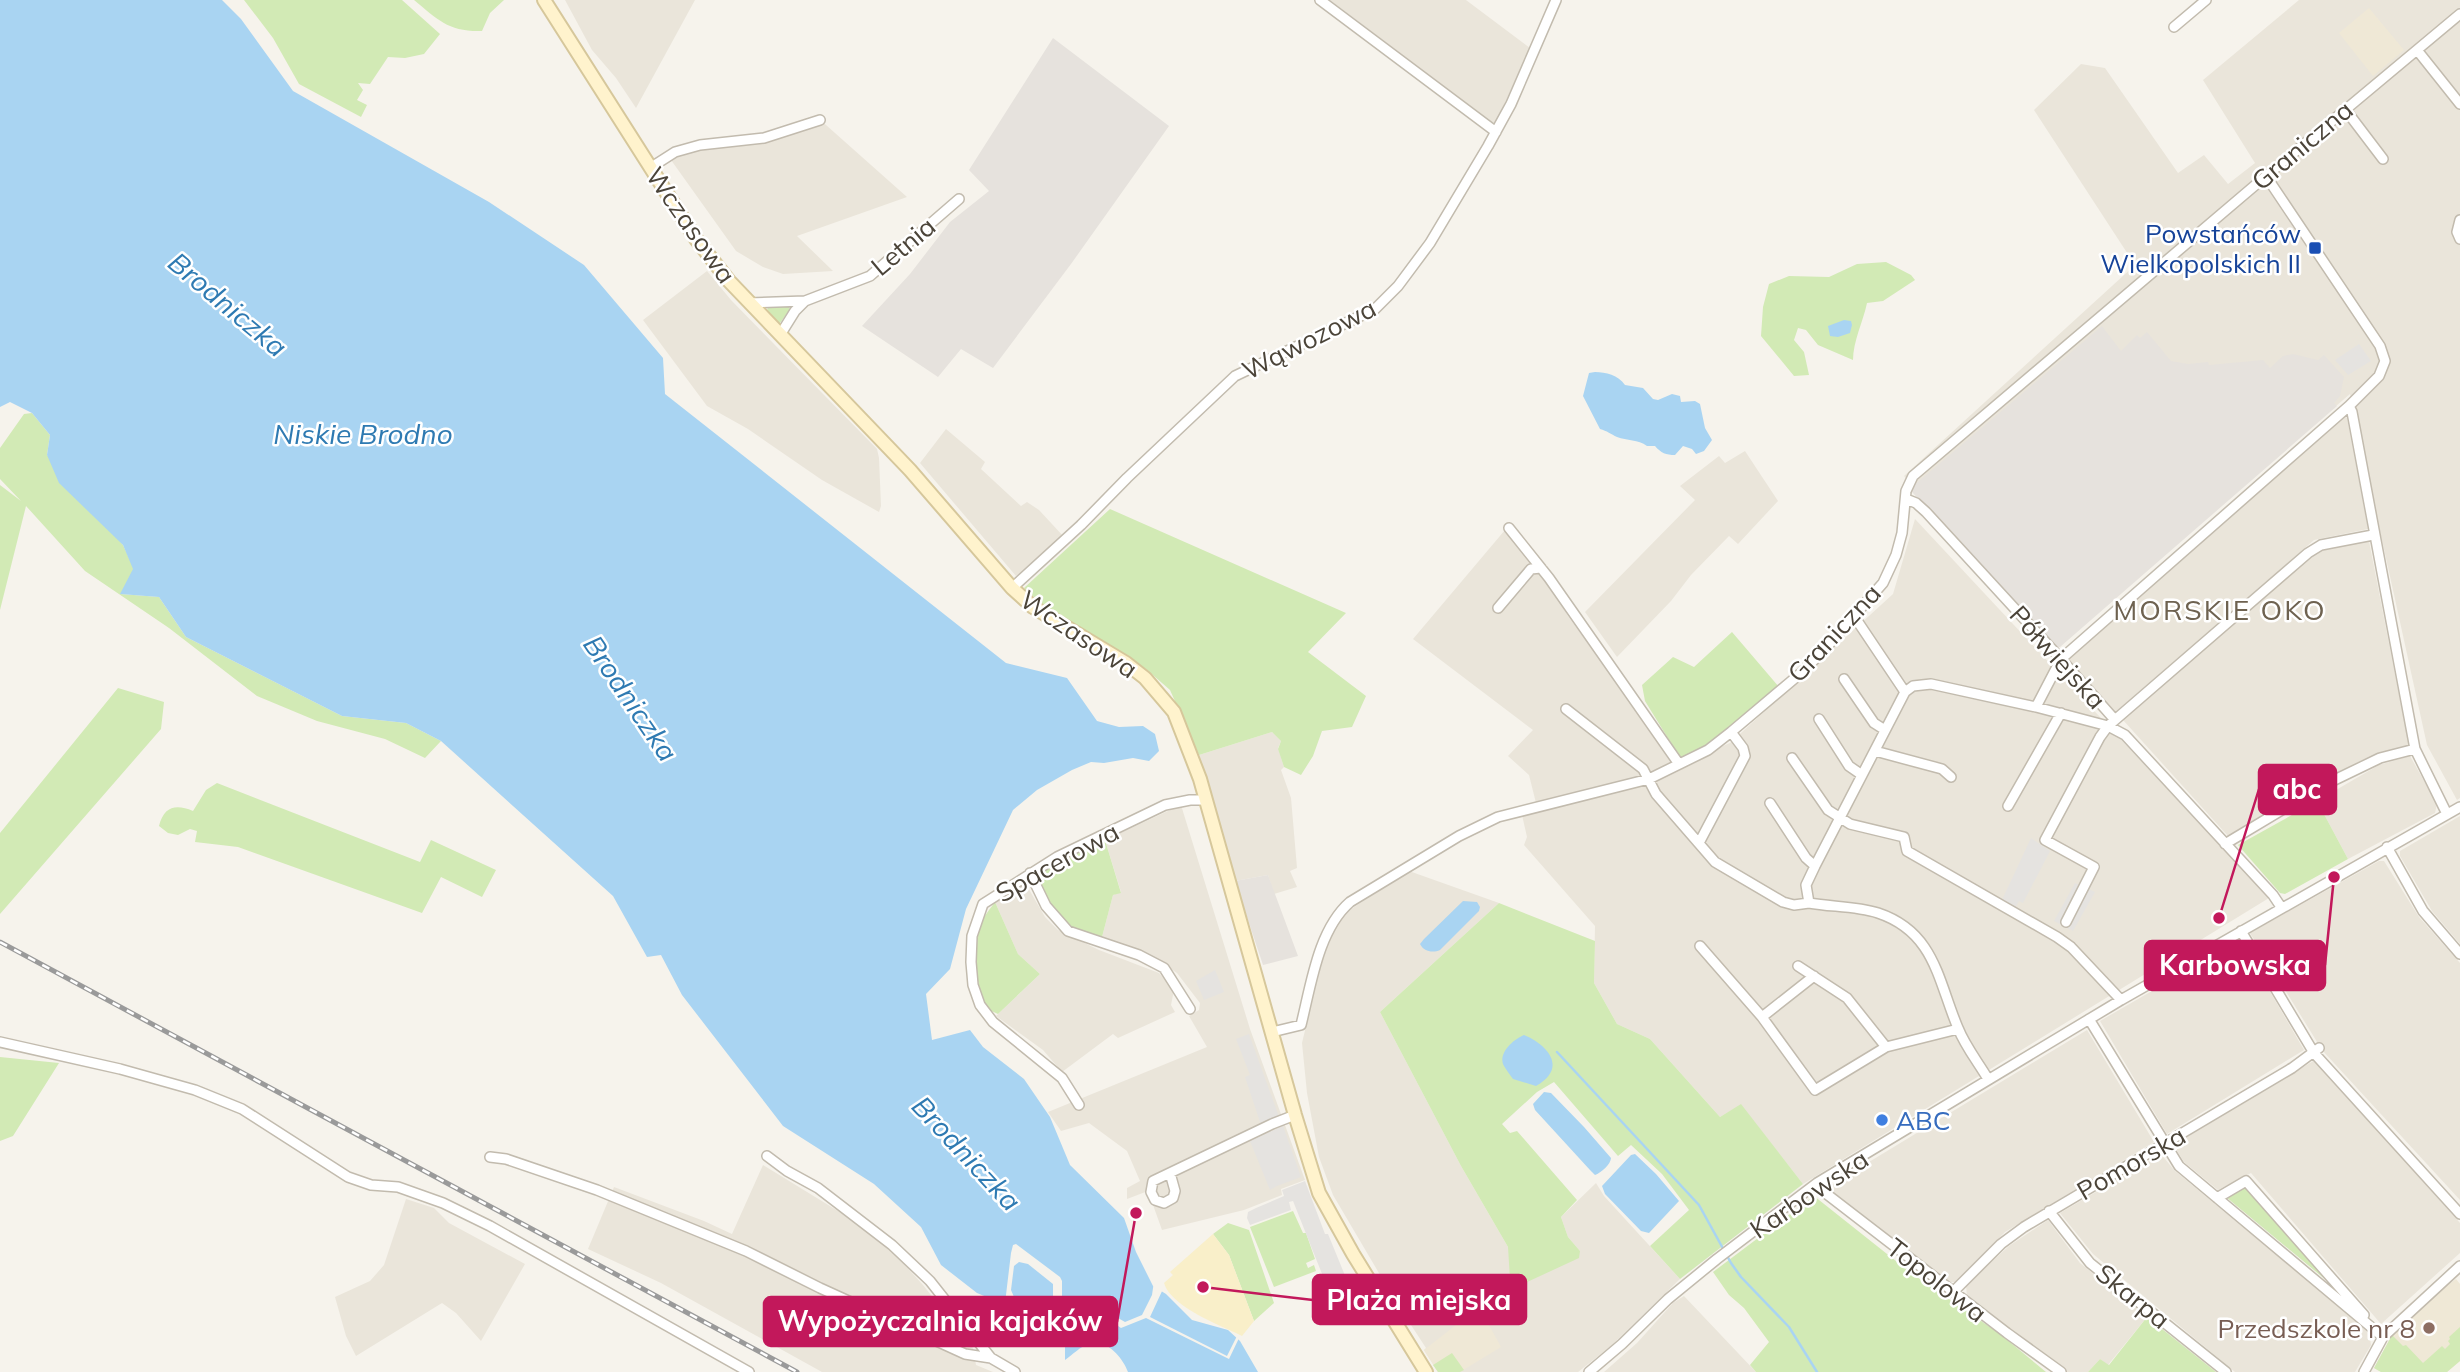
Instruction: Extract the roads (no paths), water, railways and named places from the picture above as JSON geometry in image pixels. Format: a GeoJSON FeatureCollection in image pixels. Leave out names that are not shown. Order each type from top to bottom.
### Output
{"type":"FeatureCollection","features":[{"type":"Feature","properties":{"kind":"street","name":"Wczasowa"},"geometry":{"type":"LineString","coordinates":[[544,0],[705,250],[749,303],[910,470],[1012,588],[1033,607],[1126,663],[1145,678],[1174,712],[1206,800],[1294,1115],[1325,1203],[1353,1254],[1426,1372]]}},
{"type":"Feature","properties":{"kind":"street"},"geometry":{"type":"LineString","coordinates":[[1320,0],[1496,132]]}},
{"type":"Feature","properties":{"kind":"street","name":"Wąwozowa"},"geometry":{"type":"LineString","coordinates":[[1012,588],[1235,376],[1375,309],[1398,286],[1430,243],[1496,132],[1556,0]]}},
{"type":"Feature","properties":{"kind":"street"},"geometry":{"type":"LineString","coordinates":[[2174,27],[2206,0]]}},
{"type":"Feature","properties":{"kind":"street","name":"Graniczna"},"geometry":{"type":"LineString","coordinates":[[1272,1032],[1301,1025],[1331,926],[1338,912],[1350,902],[1459,836],[1498,817],[1648,779],[1708,750],[1801,673],[1883,583],[1896,555],[1905,517],[1906,491],[1913,476],[2460,14]]}},
{"type":"Feature","properties":{"kind":"street"},"geometry":{"type":"LineString","coordinates":[[2417,50],[2460,104]]}},
{"type":"Feature","properties":{"kind":"street"},"geometry":{"type":"LineString","coordinates":[[2345,109],[2383,159]]}},
{"type":"Feature","properties":{"kind":"street"},"geometry":{"type":"LineString","coordinates":[[650,168],[675,152],[710,144],[764,138],[820,120]]}},
{"type":"Feature","properties":{"kind":"street"},"geometry":{"type":"LineString","coordinates":[[2036,707],[2061,659],[2349,406],[2379,376],[2385,361],[2380,346],[2266,176]]}},
{"type":"Feature","properties":{"kind":"street","name":"Letnia"},"geometry":{"type":"LineString","coordinates":[[749,303],[805,301],[870,276],[959,199]]}},
{"type":"Feature","properties":{"kind":"street"},"geometry":{"type":"LineString","coordinates":[[2460,220],[2457,232],[2460,239]]}},
{"type":"Feature","properties":{"kind":"street"},"geometry":{"type":"LineString","coordinates":[[780,335],[795,311],[805,301]]}},
{"type":"Feature","properties":{"kind":"street"},"geometry":{"type":"LineString","coordinates":[[2349,406],[2415,749],[2447,814]]}},
{"type":"Feature","properties":{"kind":"street","name":"Półwiejska"},"geometry":{"type":"LineString","coordinates":[[1906,499],[1926,512],[2061,659],[2111,723],[2273,895],[2281,907]]}},
{"type":"Feature","properties":{"kind":"street"},"geometry":{"type":"LineString","coordinates":[[1509,528],[1541,568],[1679,764]]}},
{"type":"Feature","properties":{"kind":"street"},"geometry":{"type":"LineString","coordinates":[[2066,922],[2094,867],[2045,840],[2100,737],[2111,723],[2308,553],[2321,545],[2373,534]]}},
{"type":"Feature","properties":{"kind":"street"},"geometry":{"type":"LineString","coordinates":[[1498,608],[1531,569],[1541,568]]}},
{"type":"Feature","properties":{"kind":"street"},"geometry":{"type":"LineString","coordinates":[[1854,616],[1905,692]]}},
{"type":"Feature","properties":{"kind":"street"},"geometry":{"type":"LineString","coordinates":[[1844,679],[1874,723],[1885,730]]}},
{"type":"Feature","properties":{"kind":"street"},"geometry":{"type":"LineString","coordinates":[[1809,903],[1806,885],[1815,866],[1905,692],[1913,686],[1931,684],[2111,723]]}},
{"type":"Feature","properties":{"kind":"street"},"geometry":{"type":"LineString","coordinates":[[1566,709],[1643,769],[1656,794],[1715,863],[1783,902],[1877,913],[1904,928],[1919,941],[1933,959],[1958,1029],[1988,1079]]}},
{"type":"Feature","properties":{"kind":"street"},"geometry":{"type":"LineString","coordinates":[[2008,806],[2061,713]]}},
{"type":"Feature","properties":{"kind":"street"},"geometry":{"type":"LineString","coordinates":[[1819,719],[1849,766],[1862,775]]}},
{"type":"Feature","properties":{"kind":"street"},"geometry":{"type":"LineString","coordinates":[[1699,843],[1745,756],[1744,748],[1731,732]]}},
{"type":"Feature","properties":{"kind":"street"},"geometry":{"type":"LineString","coordinates":[[2225,844],[2320,787],[2380,758],[2415,749]]}},
{"type":"Feature","properties":{"kind":"street"},"geometry":{"type":"LineString","coordinates":[[1875,751],[1942,769],[1951,777]]}},
{"type":"Feature","properties":{"kind":"street"},"geometry":{"type":"LineString","coordinates":[[1792,758],[1828,810],[1850,824],[1904,837],[1907,851],[2071,947],[2121,1000]]}},
{"type":"Feature","properties":{"kind":"street","name":"Spacerowa"},"geometry":{"type":"LineString","coordinates":[[1079,1105],[1062,1078],[993,1022],[980,1005],[973,985],[972,936],[983,904],[1030,873],[1165,805],[1206,800]]}},
{"type":"Feature","properties":{"kind":"street"},"geometry":{"type":"LineString","coordinates":[[1770,803],[1806,858],[1815,866]]}},
{"type":"Feature","properties":{"kind":"street","name":"Karbowska"},"geometry":{"type":"LineString","coordinates":[[1589,1372],[1668,1299],[1817,1183],[2121,1000],[2460,807]]}},
{"type":"Feature","properties":{"kind":"street"},"geometry":{"type":"LineString","coordinates":[[2387,847],[2423,911],[2460,954]]}},
{"type":"Feature","properties":{"kind":"street"},"geometry":{"type":"LineString","coordinates":[[1030,873],[1046,906],[1068,931],[1139,955],[1164,968],[1190,1009]]}},
{"type":"Feature","properties":{"kind":"street"},"geometry":{"type":"LineString","coordinates":[[2241,931],[2317,1051],[2460,1214]]}},
{"type":"Feature","properties":{"kind":"street"},"geometry":{"type":"LineString","coordinates":[[1700,946],[1762,1017],[1815,1090],[1886,1047],[1958,1029]]}},
{"type":"Feature","properties":{"kind":"street"},"geometry":{"type":"LineString","coordinates":[[1798,966],[1847,998],[1886,1047]]}},
{"type":"Feature","properties":{"kind":"street"},"geometry":{"type":"LineString","coordinates":[[1762,1017],[1814,976]]}},
{"type":"Feature","properties":{"kind":"street"},"geometry":{"type":"LineString","coordinates":[[2089,1019],[2179,1166],[2383,1337]]}},
{"type":"Feature","properties":{"kind":"street"},"geometry":{"type":"LineString","coordinates":[[0,1042],[120,1069],[195,1090],[242,1109],[348,1177],[371,1185],[398,1186],[479,1220],[744,1371]]}},
{"type":"Feature","properties":{"kind":"street","name":"Pomorska"},"geometry":{"type":"LineString","coordinates":[[1953,1292],[2001,1244],[2049,1211],[2164,1145],[2317,1051]]}},
{"type":"Feature","properties":{"kind":"street"},"geometry":{"type":"LineString","coordinates":[[1170,1173],[1294,1115]]}},
{"type":"Feature","properties":{"kind":"street"},"geometry":{"type":"LineString","coordinates":[[767,1156],[818,1188],[892,1245],[930,1281],[991,1359]]}},
{"type":"Feature","properties":{"kind":"street"},"geometry":{"type":"LineString","coordinates":[[490,1157],[506,1158],[597,1190],[746,1251],[965,1354],[991,1359],[1015,1372]]}},
{"type":"Feature","properties":{"kind":"street"},"geometry":{"type":"LineString","coordinates":[[2217,1198],[2246,1181],[2383,1337]]}},
{"type":"Feature","properties":{"kind":"street","name":"Topolowa"},"geometry":{"type":"LineString","coordinates":[[1817,1183],[1824,1192],[1953,1292],[2061,1372]]}},
{"type":"Feature","properties":{"kind":"street","name":"Skarpa"},"geometry":{"type":"LineString","coordinates":[[2049,1211],[2090,1263],[2226,1372]]}},
{"type":"Feature","properties":{"kind":"street"},"geometry":{"type":"LineString","coordinates":[[2364,1372],[2383,1337],[2460,1266]]}},
{"type":"Feature","properties":{"kind":"water","name":"Niskie Brodno"},"geometry":{"type":"Polygon","coordinates":[[[0,0],[222,0],[241,19],[293,91],[489,202],[584,265],[663,358],[665,394],[1006,663],[1067,678],[1097,721],[1119,727],[1143,726],[1155,734],[1159,751],[1149,761],[1133,758],[1104,763],[1091,762],[1037,790],[1013,810],[966,909],[950,969],[926,994],[932,1040],[970,1030],[983,1047],[1024,1079],[1050,1117],[1070,1165],[1124,1218],[1136,1252],[1153,1286],[1166,1294],[1192,1320],[1228,1330],[1240,1341],[1258,1372],[1128,1372],[1118,1355],[1102,1344],[1086,1345],[1065,1360],[1065,1337],[1043,1323],[1027,1338],[995,1311],[995,1303],[977,1293],[941,1265],[921,1227],[874,1184],[783,1126],[682,995],[661,955],[647,957],[613,896],[441,741],[406,723],[342,716],[186,637],[159,597],[120,594],[133,569],[123,545],[59,483],[47,455],[50,435],[32,413],[10,402],[0,407],[0,0]]]}},
{"type":"Feature","properties":{"kind":"water"},"geometry":{"type":"Polygon","coordinates":[[[1844,320],[1851,321],[1850,333],[1838,337],[1830,336],[1828,326],[1844,320]]]}},
{"type":"Feature","properties":{"kind":"water"},"geometry":{"type":"Polygon","coordinates":[[[1589,373],[1611,375],[1625,385],[1643,388],[1653,399],[1658,400],[1672,394],[1680,396],[1681,402],[1695,401],[1700,404],[1705,428],[1712,440],[1704,451],[1696,454],[1692,449],[1683,446],[1672,455],[1655,446],[1621,438],[1600,429],[1583,396],[1589,373]]]}},
{"type":"Feature","properties":{"kind":"water"},"geometry":{"type":"Polygon","coordinates":[[[1463,901],[1477,902],[1479,911],[1440,950],[1432,952],[1424,949],[1420,944],[1424,939],[1463,901]]]}},
{"type":"Feature","properties":{"kind":"water"},"geometry":{"type":"Polygon","coordinates":[[[1524,1035],[1547,1051],[1553,1065],[1546,1079],[1536,1086],[1513,1079],[1503,1064],[1505,1051],[1524,1035]]]}},
{"type":"Feature","properties":{"kind":"water"},"geometry":{"type":"Polygon","coordinates":[[[1544,1092],[1551,1093],[1611,1158],[1600,1172],[1595,1175],[1535,1110],[1533,1104],[1544,1092]]]}},
{"type":"Feature","properties":{"kind":"water"},"geometry":{"type":"Polygon","coordinates":[[[1635,1154],[1679,1201],[1649,1233],[1641,1231],[1605,1194],[1602,1186],[1635,1154]]]}},
{"type":"Feature","properties":{"kind":"waterway"},"geometry":{"type":"LineString","coordinates":[[1557,1052],[1699,1205],[1731,1263],[1789,1327],[1817,1372]]}},
{"type":"Feature","properties":{"kind":"railway"},"geometry":{"type":"LineString","coordinates":[[0,942],[797,1372]]}},
{"type":"Feature","properties":{"kind":"place","name":"Powstańców Wielkopolskich II"},"geometry":{"type":"Point","coordinates":[2315,248]}},
{"type":"Feature","properties":{"kind":"place","name":"Karbowska"},"geometry":{"type":"Point","coordinates":[2334,877]}},
{"type":"Feature","properties":{"kind":"place","name":"abc"},"geometry":{"type":"Point","coordinates":[2219,918]}},
{"type":"Feature","properties":{"kind":"place","name":"ABC"},"geometry":{"type":"Point","coordinates":[1882,1120]}},
{"type":"Feature","properties":{"kind":"place","name":"Wypożyczalnia kajaków"},"geometry":{"type":"Point","coordinates":[1136,1213]}},
{"type":"Feature","properties":{"kind":"place","name":"Plaża miejska"},"geometry":{"type":"Point","coordinates":[1203,1287]}},
{"type":"Feature","properties":{"kind":"place","name":"Przedszkole nr 8"},"geometry":{"type":"Point","coordinates":[2429,1328]}},
{"type":"Feature","properties":{"kind":"district","name":"MORSKIE OKO"},"geometry":{"type":"Point","coordinates":[2220,609]}},
{"type":"Feature","properties":{"kind":"water label","name":"Brodniczka"},"geometry":{"type":"Point","coordinates":[228,304]}},
{"type":"Feature","properties":{"kind":"water label","name":"Brodniczka"},"geometry":{"type":"Point","coordinates":[631,698]}},
{"type":"Feature","properties":{"kind":"water label","name":"Brodniczka"},"geometry":{"type":"Point","coordinates":[967,1153]}}]}
